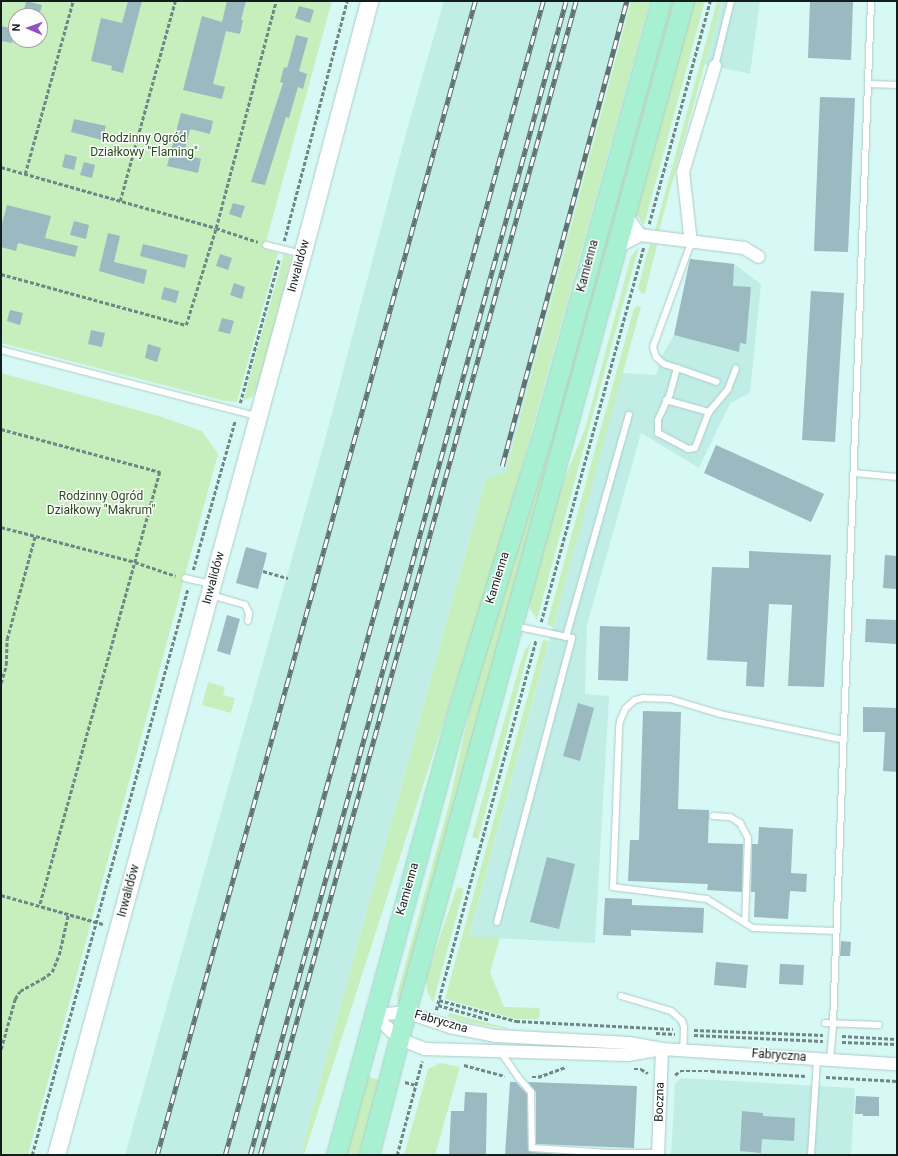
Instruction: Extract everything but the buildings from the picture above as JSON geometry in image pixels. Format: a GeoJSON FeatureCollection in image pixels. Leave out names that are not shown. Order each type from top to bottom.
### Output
{"type":"FeatureCollection","features":[{"type":"Feature","properties":{"kind":"main road","name":"Kamienna"},"geometry":{"type":"LineString","coordinates":[[336,1155],[458,710],[543,432],[661,1]]}},
{"type":"Feature","properties":{"kind":"main road","name":"Kamienna"},"geometry":{"type":"LineString","coordinates":[[369,1155],[406,1012],[684,1]]}},
{"type":"Feature","properties":{"kind":"street","name":"Inwalidów"},"geometry":{"type":"LineString","coordinates":[[56,1155],[211,590],[370,1]]}},
{"type":"Feature","properties":{"kind":"street"},"geometry":{"type":"LineString","coordinates":[[691,243],[683,172],[715,66]]}},
{"type":"Feature","properties":{"kind":"street"},"geometry":{"type":"LineString","coordinates":[[626,214],[643,236]]}},
{"type":"Feature","properties":{"kind":"street"},"geometry":{"type":"LineString","coordinates":[[616,248],[643,236],[691,243],[744,248],[759,257]]}},
{"type":"Feature","properties":{"kind":"street","name":"Fabryczna"},"geometry":{"type":"LineString","coordinates":[[374,1015],[406,1012],[450,1027],[496,1036],[629,1043],[662,1049],[897,1064]]}},
{"type":"Feature","properties":{"kind":"street","name":"Fabryczna"},"geometry":{"type":"LineString","coordinates":[[374,1015],[400,1039],[425,1049],[500,1050],[628,1055],[662,1049]]}},
{"type":"Feature","properties":{"kind":"street","name":"Boczna"},"geometry":{"type":"LineString","coordinates":[[658,1154],[662,1049]]}},
{"type":"Feature","properties":{"kind":"lane"},"geometry":{"type":"LineString","coordinates":[[715,66],[731,1]]}},
{"type":"Feature","properties":{"kind":"lane"},"geometry":{"type":"LineString","coordinates":[[830,1060],[834,1024],[871,1]]}},
{"type":"Feature","properties":{"kind":"lane"},"geometry":{"type":"LineString","coordinates":[[869,84],[897,85]]}},
{"type":"Feature","properties":{"kind":"lane"},"geometry":{"type":"LineString","coordinates":[[691,243],[653,348],[656,356],[664,364],[717,382]]}},
{"type":"Feature","properties":{"kind":"lane"},"geometry":{"type":"LineString","coordinates":[[266,245],[302,255]]}},
{"type":"Feature","properties":{"kind":"lane"},"geometry":{"type":"LineString","coordinates":[[1,350],[258,417]]}},
{"type":"Feature","properties":{"kind":"lane"},"geometry":{"type":"LineString","coordinates":[[677,368],[658,420],[658,433],[688,449],[696,448],[709,412],[728,389],[736,368]]}},
{"type":"Feature","properties":{"kind":"lane"},"geometry":{"type":"LineString","coordinates":[[666,400],[709,412]]}},
{"type":"Feature","properties":{"kind":"lane"},"geometry":{"type":"LineString","coordinates":[[566,637],[629,415]]}},
{"type":"Feature","properties":{"kind":"lane"},"geometry":{"type":"LineString","coordinates":[[854,473],[897,477]]}},
{"type":"Feature","properties":{"kind":"lane"},"geometry":{"type":"LineString","coordinates":[[185,578],[245,606],[249,613],[248,621]]}},
{"type":"Feature","properties":{"kind":"lane"},"geometry":{"type":"LineString","coordinates":[[497,922],[572,638],[539,632],[513,625]]}},
{"type":"Feature","properties":{"kind":"lane"},"geometry":{"type":"LineString","coordinates":[[837,931],[753,928],[706,899],[614,887],[619,728],[625,709],[635,700],[643,698],[670,699],[720,714],[844,740]]}},
{"type":"Feature","properties":{"kind":"lane"},"geometry":{"type":"LineString","coordinates":[[713,816],[730,817],[740,823],[748,838],[744,922]]}},
{"type":"Feature","properties":{"kind":"lane"},"geometry":{"type":"LineString","coordinates":[[621,996],[672,1011],[682,1021],[684,1032],[683,1050]]}},
{"type":"Feature","properties":{"kind":"lane"},"geometry":{"type":"LineString","coordinates":[[824,1024],[879,1025]]}},
{"type":"Feature","properties":{"kind":"lane"},"geometry":{"type":"LineString","coordinates":[[500,1050],[518,1077],[532,1092],[532,1148],[611,1154],[658,1154]]}},
{"type":"Feature","properties":{"kind":"lane"},"geometry":{"type":"LineString","coordinates":[[811,1155],[817,1059]]}},
{"type":"Feature","properties":{"kind":"path"},"geometry":{"type":"LineString","coordinates":[[25,174],[73,1]]}},
{"type":"Feature","properties":{"kind":"path"},"geometry":{"type":"LineString","coordinates":[[120,201],[175,1]]}},
{"type":"Feature","properties":{"kind":"path"},"geometry":{"type":"LineString","coordinates":[[1,274],[186,325],[216,228],[276,1]]}},
{"type":"Feature","properties":{"kind":"path"},"geometry":{"type":"LineString","coordinates":[[433,1021],[539,632],[643,236],[710,1]]}},
{"type":"Feature","properties":{"kind":"path"},"geometry":{"type":"LineString","coordinates":[[1,167],[216,228],[266,245]]}},
{"type":"Feature","properties":{"kind":"path"},"geometry":{"type":"LineString","coordinates":[[1,429],[160,472],[40,905]]}},
{"type":"Feature","properties":{"kind":"path"},"geometry":{"type":"LineString","coordinates":[[1,527],[135,562],[185,578]]}},
{"type":"Feature","properties":{"kind":"path"},"geometry":{"type":"LineString","coordinates":[[1,683],[6,665],[6,639],[35,536]]}},
{"type":"Feature","properties":{"kind":"path"},"geometry":{"type":"LineString","coordinates":[[263,571],[288,578]]}},
{"type":"Feature","properties":{"kind":"path"},"geometry":{"type":"LineString","coordinates":[[1,895],[118,928]]}},
{"type":"Feature","properties":{"kind":"path"},"geometry":{"type":"LineString","coordinates":[[1,1049],[15,999],[20,991],[52,972],[59,955],[68,915]]}},
{"type":"Feature","properties":{"kind":"path"},"geometry":{"type":"LineString","coordinates":[[439,1000],[516,1021],[684,1032],[897,1039]]}},
{"type":"Feature","properties":{"kind":"path"},"geometry":{"type":"LineString","coordinates":[[438,1005],[495,1021]]}},
{"type":"Feature","properties":{"kind":"path"},"geometry":{"type":"LineString","coordinates":[[653,1033],[684,1032],[832,1038],[897,1044]]}},
{"type":"Feature","properties":{"kind":"path"},"geometry":{"type":"LineString","coordinates":[[396,1155],[425,1049]]}},
{"type":"Feature","properties":{"kind":"path"},"geometry":{"type":"LineString","coordinates":[[627,1068],[641,1069],[648,1073],[652,1092],[670,1093],[671,1082],[674,1075],[680,1071],[897,1081]]}},
{"type":"Feature","properties":{"kind":"shaded area"},"geometry":{"type":"Polygon","coordinates":[[[444,1],[630,1],[506,471],[486,479],[301,1155],[125,1155],[323,447],[405,137],[444,1]]]}},
{"type":"Feature","properties":{"kind":"shaded area"},"geometry":{"type":"Polygon","coordinates":[[[722,1],[760,1],[750,74],[704,64],[722,1]]]}},
{"type":"Feature","properties":{"kind":"shaded area"},"geometry":{"type":"Polygon","coordinates":[[[690,259],[734,264],[761,284],[750,393],[730,403],[699,468],[641,433],[587,625],[585,694],[609,696],[595,943],[469,937],[622,373],[656,375],[662,356],[674,335],[690,259]]]}},
{"type":"Feature","properties":{"kind":"shaded area"},"geometry":{"type":"Polygon","coordinates":[[[681,1078],[855,1088],[851,1155],[671,1155],[675,1084],[681,1078]]]}},
{"type":"Feature","properties":{"kind":"green space","name":"Rodzinny Ogród Działkowy \"Flaming\""},"geometry":{"type":"Polygon","coordinates":[[[1,1],[332,1],[264,249],[278,253],[237,402],[225,401],[1,343],[1,1]]]}},
{"type":"Feature","properties":{"kind":"green space"},"geometry":{"type":"Polygon","coordinates":[[[631,1],[650,1],[499,550],[304,1155],[301,1155],[486,479],[506,471],[631,1]]]}},
{"type":"Feature","properties":{"kind":"green space"},"geometry":{"type":"Polygon","coordinates":[[[668,1],[674,1],[401,1006],[398,1004],[397,995],[449,804],[476,680],[668,1]]]}},
{"type":"Feature","properties":{"kind":"green space"},"geometry":{"type":"Polygon","coordinates":[[[692,1],[705,1],[644,225],[636,215],[636,204],[692,1]]]}},
{"type":"Feature","properties":{"kind":"green space"},"geometry":{"type":"Polygon","coordinates":[[[717,1],[722,1],[659,231],[655,230],[717,1]]]}},
{"type":"Feature","properties":{"kind":"green space"},"geometry":{"type":"Polygon","coordinates":[[[650,244],[657,245],[645,294],[641,293],[638,288],[650,244]]]}},
{"type":"Feature","properties":{"kind":"green space"},"geometry":{"type":"Polygon","coordinates":[[[639,247],[537,620],[530,609],[530,597],[557,497],[585,429],[631,256],[639,247]]]}},
{"type":"Feature","properties":{"kind":"green space"},"geometry":{"type":"Polygon","coordinates":[[[284,254],[290,256],[291,260],[258,386],[252,397],[243,401],[284,254]]]}},
{"type":"Feature","properties":{"kind":"green space"},"geometry":{"type":"Polygon","coordinates":[[[638,306],[641,307],[553,627],[547,624],[634,308],[638,306]]]}},
{"type":"Feature","properties":{"kind":"green space","name":"Rodzinny Ogród Działkowy \"Makrum\""},"geometry":{"type":"Polygon","coordinates":[[[1,373],[159,416],[202,431],[218,454],[28,1155],[1,1155],[1,373]]]}},
{"type":"Feature","properties":{"kind":"green space"},"geometry":{"type":"Polygon","coordinates":[[[543,640],[549,641],[469,936],[500,938],[490,972],[504,1007],[540,1008],[539,1019],[515,1019],[445,999],[543,640]]]}},
{"type":"Feature","properties":{"kind":"green space"},"geometry":{"type":"Polygon","coordinates":[[[531,642],[478,839],[472,837],[520,664],[525,650],[531,642]]]}},
{"type":"Feature","properties":{"kind":"green space"},"geometry":{"type":"Polygon","coordinates":[[[208,682],[225,687],[223,695],[235,698],[231,713],[202,705],[208,682]]]}},
{"type":"Feature","properties":{"kind":"green space"},"geometry":{"type":"Polygon","coordinates":[[[457,887],[464,889],[433,1003],[427,991],[426,978],[457,887]]]}},
{"type":"Feature","properties":{"kind":"green space"},"geometry":{"type":"Polygon","coordinates":[[[450,1013],[508,1029],[460,1021],[447,1016],[450,1013]]]}},
{"type":"Feature","properties":{"kind":"green space"},"geometry":{"type":"Polygon","coordinates":[[[440,1063],[460,1067],[435,1155],[404,1155],[428,1069],[440,1063]]]}},
{"type":"Feature","properties":{"kind":"green space"},"geometry":{"type":"Polygon","coordinates":[[[365,1076],[380,1080],[359,1155],[344,1155],[365,1076]]]}},
{"type":"Feature","properties":{"kind":"railway"},"geometry":{"type":"LineString","coordinates":[[157,1155],[475,1]]}},
{"type":"Feature","properties":{"kind":"railway"},"geometry":{"type":"LineString","coordinates":[[225,1155],[543,1]]}},
{"type":"Feature","properties":{"kind":"railway"},"geometry":{"type":"LineString","coordinates":[[250,1155],[566,1]]}},
{"type":"Feature","properties":{"kind":"railway"},"geometry":{"type":"LineString","coordinates":[[260,1155],[576,1]]}},
{"type":"Feature","properties":{"kind":"railway"},"geometry":{"type":"LineString","coordinates":[[502,466],[627,1]]}}]}
